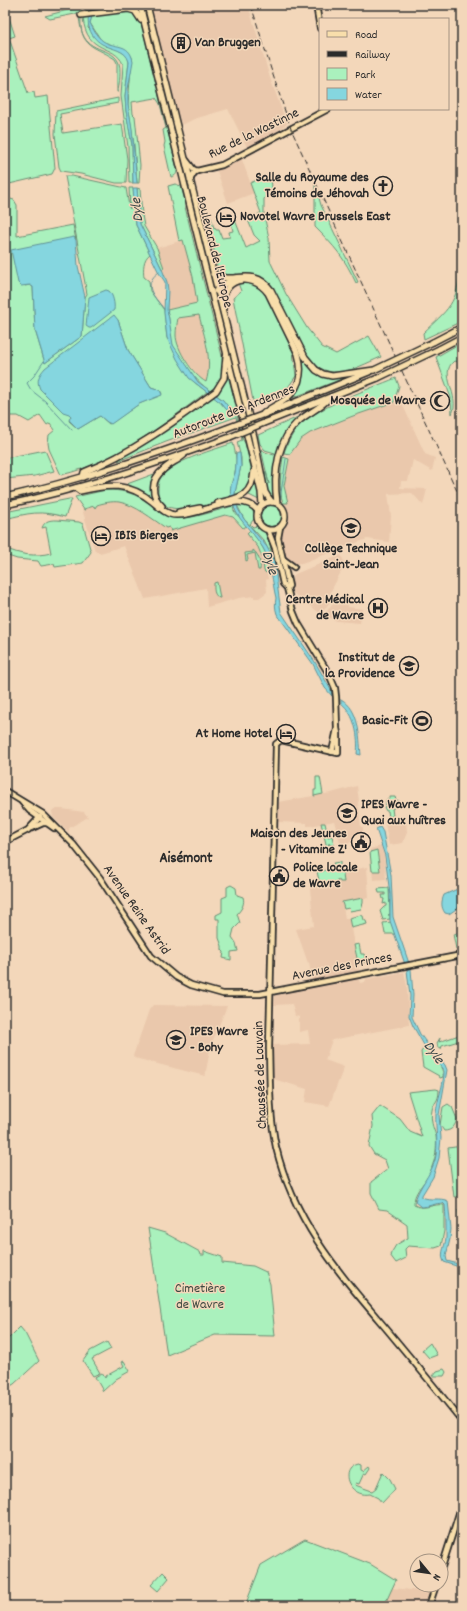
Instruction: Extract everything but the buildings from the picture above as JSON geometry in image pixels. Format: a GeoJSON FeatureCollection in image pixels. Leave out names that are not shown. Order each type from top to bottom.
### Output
{"type":"FeatureCollection","features":[{"type":"Feature","properties":{"kind":"highway","name":"Boulevard de l'Europe"},"geometry":{"type":"LineString","coordinates":[[140,5],[261,492],[262,505]]}},
{"type":"Feature","properties":{"kind":"highway","name":"Boulevard de l'Europe"},"geometry":{"type":"LineString","coordinates":[[147,5],[254,436],[265,492],[268,498],[282,507],[285,516],[280,527]]}},
{"type":"Feature","properties":{"kind":"highway"},"geometry":{"type":"LineString","coordinates":[[83,15],[131,9],[139,15],[145,23]]}},
{"type":"Feature","properties":{"kind":"highway"},"geometry":{"type":"LineString","coordinates":[[213,274],[219,278],[254,277],[264,282],[268,286],[305,358],[316,370],[323,374],[332,376],[374,370]]}},
{"type":"Feature","properties":{"kind":"highway"},"geometry":{"type":"LineString","coordinates":[[221,331],[216,293],[217,289],[237,277]]}},
{"type":"Feature","properties":{"kind":"highway"},"geometry":{"type":"LineString","coordinates":[[224,320],[225,314],[223,302],[228,288],[234,283],[242,280],[252,280],[262,286],[268,293],[298,354],[301,369],[298,383],[289,396],[268,408],[262,415]]}},
{"type":"Feature","properties":{"kind":"highway","name":"Autoroute des Ardennes"},"geometry":{"type":"LineString","coordinates":[[5,497],[83,477],[170,449],[262,415],[374,370],[462,327]]}},
{"type":"Feature","properties":{"kind":"highway","name":"Autoroute des Ardennes"},"geometry":{"type":"LineString","coordinates":[[5,505],[76,488],[230,437],[378,378],[462,337]]}},
{"type":"Feature","properties":{"kind":"highway"},"geometry":{"type":"LineString","coordinates":[[83,477],[84,472],[107,463],[128,451],[216,391],[224,378],[226,353]]}},
{"type":"Feature","properties":{"kind":"highway"},"geometry":{"type":"LineString","coordinates":[[188,452],[162,470],[156,477],[154,494],[157,500],[166,509],[179,512],[239,500],[251,504],[258,511],[262,505],[274,502],[278,459],[284,441],[299,420],[324,404],[329,398]]}},
{"type":"Feature","properties":{"kind":"highway"},"geometry":{"type":"LineString","coordinates":[[239,500],[250,487],[253,478],[254,466]]}},
{"type":"Feature","properties":{"kind":"highway"},"geometry":{"type":"LineString","coordinates":[[76,488],[80,491],[99,487],[122,486],[135,490],[165,511],[176,515],[186,515],[228,502]]}},
{"type":"Feature","properties":{"kind":"highway","name":"Boulevard de l'Europe"},"geometry":{"type":"LineString","coordinates":[[258,511],[258,523],[263,528],[268,530]]}},
{"type":"Feature","properties":{"kind":"highway"},"geometry":{"type":"LineString","coordinates":[[268,530],[280,527]]}},
{"type":"Feature","properties":{"kind":"main road"},"geometry":{"type":"LineString","coordinates":[[316,5],[319,22]]}},
{"type":"Feature","properties":{"kind":"main road","name":"Rue de la Wastinne"},"geometry":{"type":"LineString","coordinates":[[319,114],[323,110]]}},
{"type":"Feature","properties":{"kind":"main road","name":"Rue de la Wastinne"},"geometry":{"type":"LineString","coordinates":[[190,180],[197,171],[222,165],[326,110]]}},
{"type":"Feature","properties":{"kind":"main road","name":"Rue de la Wastinne"},"geometry":{"type":"LineString","coordinates":[[185,160],[193,169],[197,171]]}},
{"type":"Feature","properties":{"kind":"main road","name":"Boulevard de l'Europe"},"geometry":{"type":"LineString","coordinates":[[280,527],[278,538],[289,586],[287,588]]}},
{"type":"Feature","properties":{"kind":"main road","name":"Boulevard de l'Europe"},"geometry":{"type":"LineString","coordinates":[[268,530],[275,548],[283,584],[287,588],[298,623],[332,680],[336,696],[338,754],[332,752],[337,728]]}},
{"type":"Feature","properties":{"kind":"main road"},"geometry":{"type":"LineString","coordinates":[[283,558],[294,567]]}},
{"type":"Feature","properties":{"kind":"main road","name":"Chaussée de Louvain"},"geometry":{"type":"LineString","coordinates":[[332,752],[279,740],[276,744],[269,1055],[271,1117],[276,1148],[290,1192],[304,1221],[324,1253],[462,1421]]}},
{"type":"Feature","properties":{"kind":"main road"},"geometry":{"type":"LineString","coordinates":[[5,791],[41,816],[28,830]]}},
{"type":"Feature","properties":{"kind":"main road","name":"Avenue Reine Astrid"},"geometry":{"type":"LineString","coordinates":[[41,816],[63,834],[97,873],[151,956],[176,977],[191,985],[223,994],[248,995],[270,992]]}},
{"type":"Feature","properties":{"kind":"main road","name":"Avenue Reine Astrid"},"geometry":{"type":"LineString","coordinates":[[41,816],[47,823],[63,834]]}},
{"type":"Feature","properties":{"kind":"main road"},"geometry":{"type":"LineString","coordinates":[[5,842],[40,824],[47,823]]}},
{"type":"Feature","properties":{"kind":"main road","name":"Avenue des Princes"},"geometry":{"type":"LineString","coordinates":[[270,992],[462,955]]}},
{"type":"Feature","properties":{"kind":"main road"},"geometry":{"type":"LineString","coordinates":[[446,1553],[462,1504]]}},
{"type":"Feature","properties":{"kind":"main road"},"geometry":{"type":"LineString","coordinates":[[429,1606],[433,1593]]}},
{"type":"Feature","properties":{"kind":"shaded area"},"geometry":{"type":"Polygon","coordinates":[[[150,5],[248,5],[270,78],[287,124],[263,141],[248,149],[228,109],[194,119],[182,125],[176,110],[150,5]]]}},
{"type":"Feature","properties":{"kind":"shaded area"},"geometry":{"type":"Polygon","coordinates":[[[241,157],[254,193],[228,203],[216,168],[241,157]]]}},
{"type":"Feature","properties":{"kind":"shaded area"},"geometry":{"type":"Polygon","coordinates":[[[183,240],[193,277],[197,303],[167,310],[168,290],[162,269],[164,268],[157,248],[183,240]]]}},
{"type":"Feature","properties":{"kind":"shaded area"},"geometry":{"type":"Polygon","coordinates":[[[199,314],[208,355],[209,367],[206,382],[201,379],[184,358],[178,348],[176,335],[178,318],[199,314]]]}},
{"type":"Feature","properties":{"kind":"shaded area"},"geometry":{"type":"Polygon","coordinates":[[[401,401],[425,454],[435,458],[432,471],[413,460],[408,481],[401,481],[400,488],[427,489],[423,505],[412,493],[388,494],[391,516],[389,542],[367,539],[302,563],[292,564],[284,558],[280,534],[287,521],[287,514],[283,505],[283,503],[287,503],[284,486],[290,454],[294,447],[301,439],[310,433],[375,408],[401,401]]]}},
{"type":"Feature","properties":{"kind":"shaded area"},"geometry":{"type":"Polygon","coordinates":[[[113,500],[125,502],[159,521],[232,512],[256,541],[266,560],[268,573],[268,579],[266,580],[267,592],[259,598],[254,598],[254,596],[239,598],[207,607],[206,588],[145,599],[124,546],[100,553],[95,551],[82,509],[113,500]]]}},
{"type":"Feature","properties":{"kind":"shaded area","name":"Collège Technique Saint-Jean"},"geometry":{"type":"Polygon","coordinates":[[[341,555],[345,564],[331,591],[330,602],[321,614],[293,593],[291,583],[292,579],[295,574],[341,555]]]}},
{"type":"Feature","properties":{"kind":"shaded area"},"geometry":{"type":"Polygon","coordinates":[[[332,604],[348,605],[348,607],[362,609],[360,623],[337,621],[324,615],[332,604]]]}},
{"type":"Feature","properties":{"kind":"shaded area"},"geometry":{"type":"Polygon","coordinates":[[[357,786],[361,827],[363,827],[363,831],[347,845],[346,842],[341,846],[334,821],[310,826],[307,826],[307,823],[278,822],[278,802],[331,793],[357,786]]]}},
{"type":"Feature","properties":{"kind":"shaded area"},"geometry":{"type":"Polygon","coordinates":[[[54,809],[84,812],[88,817],[69,828],[69,832],[53,817],[52,811],[54,809]]]}},
{"type":"Feature","properties":{"kind":"shaded area"},"geometry":{"type":"Polygon","coordinates":[[[406,820],[407,832],[403,843],[389,845],[385,824],[386,822],[406,820]]]}},
{"type":"Feature","properties":{"kind":"shaded area"},"geometry":{"type":"Polygon","coordinates":[[[381,846],[384,855],[386,879],[373,880],[370,849],[381,846]]]}},
{"type":"Feature","properties":{"kind":"shaded area"},"geometry":{"type":"Polygon","coordinates":[[[367,867],[369,898],[342,902],[345,918],[349,918],[359,971],[312,980],[309,962],[308,963],[296,929],[314,926],[309,880],[319,879],[320,885],[344,882],[343,872],[367,867]]]}},
{"type":"Feature","properties":{"kind":"shaded area"},"geometry":{"type":"Polygon","coordinates":[[[404,972],[407,986],[409,1025],[332,1040],[325,1060],[344,1067],[329,1106],[305,1102],[307,1089],[273,1079],[273,1045],[310,1044],[308,1030],[299,1032],[299,1017],[295,1016],[292,1004],[274,1005],[275,995],[355,978],[359,980],[360,983],[365,982],[366,979],[404,972]]]}},
{"type":"Feature","properties":{"kind":"shaded area","name":"IPES Wavre - Bohy"},"geometry":{"type":"Polygon","coordinates":[[[153,1005],[227,1006],[211,1045],[205,1076],[135,1058],[133,1056],[149,1010],[153,1005]]]}},
{"type":"Feature","properties":{"kind":"shaded area"},"geometry":{"type":"Polygon","coordinates":[[[392,1588],[409,1590],[409,1593],[430,1593],[428,1601],[446,1606],[384,1606],[392,1588]]]}},
{"type":"Feature","properties":{"kind":"green space"},"geometry":{"type":"Polygon","coordinates":[[[5,5],[15,36],[9,38],[28,93],[34,92],[35,98],[48,96],[55,168],[52,174],[5,185],[5,5]]]}},
{"type":"Feature","properties":{"kind":"green space"},"geometry":{"type":"Polygon","coordinates":[[[81,5],[85,5],[75,14],[50,19],[45,16],[79,7],[81,5]]]}},
{"type":"Feature","properties":{"kind":"green space"},"geometry":{"type":"Polygon","coordinates":[[[89,5],[93,5],[91,7],[88,28],[106,46],[115,48],[128,56],[129,62],[125,96],[132,145],[133,183],[129,183],[128,147],[121,96],[123,64],[114,53],[95,43],[85,30],[83,18],[89,5]]]}},
{"type":"Feature","properties":{"kind":"green space"},"geometry":{"type":"Polygon","coordinates":[[[97,5],[137,5],[138,16],[142,26],[177,169],[174,176],[171,177],[164,146],[165,142],[163,130],[166,128],[160,104],[156,98],[132,102],[133,114],[135,116],[140,165],[139,183],[137,183],[134,145],[128,104],[132,57],[110,44],[103,42],[99,37],[90,23],[97,5]]]}},
{"type":"Feature","properties":{"kind":"green space"},"geometry":{"type":"Polygon","coordinates":[[[89,43],[114,56],[118,61],[120,72],[118,92],[117,63],[115,59],[94,48],[89,43]]]}},
{"type":"Feature","properties":{"kind":"green space"},"geometry":{"type":"Polygon","coordinates":[[[118,98],[118,103],[60,114],[63,133],[122,124],[127,159],[126,183],[116,183],[81,174],[61,171],[59,167],[55,134],[56,111],[118,98]]]}},
{"type":"Feature","properties":{"kind":"green space"},"geometry":{"type":"Polygon","coordinates":[[[271,174],[272,189],[264,199],[264,215],[269,238],[270,261],[286,294],[307,328],[322,347],[336,354],[369,336],[381,357],[361,366],[342,372],[325,370],[316,365],[307,357],[267,283],[255,275],[222,275],[218,272],[208,219],[211,218],[214,228],[215,227],[216,230],[219,230],[222,238],[230,237],[229,232],[233,231],[231,223],[235,220],[246,248],[260,241],[254,235],[248,220],[259,216],[258,214],[261,213],[250,183],[271,174]]]}},
{"type":"Feature","properties":{"kind":"green space"},"geometry":{"type":"Polygon","coordinates":[[[65,176],[72,176],[126,188],[130,209],[129,188],[133,188],[136,225],[150,254],[145,261],[144,277],[149,281],[150,291],[164,310],[167,338],[194,382],[207,392],[156,429],[120,452],[82,469],[61,475],[49,449],[49,435],[55,430],[50,423],[47,425],[40,415],[29,422],[18,416],[5,416],[5,195],[7,198],[14,200],[17,205],[17,236],[73,225],[76,240],[74,237],[25,286],[30,285],[33,287],[35,330],[45,363],[82,336],[85,297],[87,294],[65,176]],[[118,320],[69,414],[71,416],[69,421],[78,429],[100,416],[109,424],[139,404],[162,394],[160,390],[151,387],[128,350],[118,320]]]}},
{"type":"Feature","properties":{"kind":"green space"},"geometry":{"type":"Polygon","coordinates":[[[175,184],[181,186],[222,356],[222,376],[218,384],[210,391],[198,381],[186,367],[176,352],[171,338],[167,310],[197,303],[193,277],[183,240],[179,241],[168,186],[175,184]],[[199,315],[178,318],[176,335],[179,347],[186,361],[196,374],[206,382],[209,365],[199,315]]]}},
{"type":"Feature","properties":{"kind":"green space"},"geometry":{"type":"Polygon","coordinates":[[[315,184],[321,205],[358,282],[356,283],[338,253],[315,227],[315,184]]]}},
{"type":"Feature","properties":{"kind":"green space"},"geometry":{"type":"Polygon","coordinates":[[[137,188],[140,189],[144,226],[157,248],[164,268],[162,269],[140,224],[137,188]]]}},
{"type":"Feature","properties":{"kind":"green space"},"geometry":{"type":"Polygon","coordinates":[[[462,266],[462,321],[424,339],[423,333],[445,312],[454,298],[457,290],[459,268],[462,266]]]}},
{"type":"Feature","properties":{"kind":"green space"},"geometry":{"type":"Polygon","coordinates":[[[252,282],[261,288],[268,298],[293,352],[296,376],[284,393],[254,406],[233,298],[241,291],[238,283],[252,282]]]}},
{"type":"Feature","properties":{"kind":"green space"},"geometry":{"type":"Polygon","coordinates":[[[462,342],[462,362],[454,361],[448,372],[454,400],[452,414],[451,398],[436,357],[462,342]]]}},
{"type":"Feature","properties":{"kind":"green space"},"geometry":{"type":"Polygon","coordinates":[[[301,356],[319,374],[329,378],[344,378],[287,400],[296,390],[301,380],[303,369],[301,356]]]}},
{"type":"Feature","properties":{"kind":"green space"},"geometry":{"type":"Polygon","coordinates":[[[228,376],[252,471],[249,487],[238,496],[240,505],[249,506],[253,509],[254,519],[250,524],[253,527],[260,527],[267,535],[272,545],[270,548],[274,561],[264,541],[244,519],[237,505],[235,492],[241,466],[241,458],[237,442],[242,440],[236,417],[118,461],[213,396],[227,410],[223,400],[215,394],[228,376]]]}},
{"type":"Feature","properties":{"kind":"green space"},"geometry":{"type":"Polygon","coordinates":[[[396,378],[399,386],[394,402],[310,433],[301,439],[290,454],[284,453],[295,430],[310,417],[346,398],[396,378]]]}},
{"type":"Feature","properties":{"kind":"green space"},"geometry":{"type":"Polygon","coordinates":[[[300,416],[300,418],[285,435],[278,453],[274,495],[272,495],[275,500],[269,495],[267,491],[264,479],[266,471],[269,484],[261,449],[274,455],[275,453],[265,450],[260,444],[258,435],[300,416]]]}},
{"type":"Feature","properties":{"kind":"green space"},"geometry":{"type":"Polygon","coordinates":[[[233,443],[236,454],[236,463],[231,489],[231,498],[202,506],[178,509],[168,507],[161,502],[158,493],[159,483],[162,476],[170,469],[187,459],[233,443]]]}},
{"type":"Feature","properties":{"kind":"green space"},"geometry":{"type":"Polygon","coordinates":[[[45,450],[54,471],[35,476],[5,479],[5,458],[45,450]]]}},
{"type":"Feature","properties":{"kind":"green space"},"geometry":{"type":"Polygon","coordinates":[[[283,457],[289,459],[284,486],[288,503],[283,503],[281,497],[280,480],[283,457]]]}},
{"type":"Feature","properties":{"kind":"green space"},"geometry":{"type":"Polygon","coordinates":[[[154,474],[151,486],[152,497],[127,484],[154,474]]]}},
{"type":"Feature","properties":{"kind":"green space"},"geometry":{"type":"Polygon","coordinates":[[[255,478],[261,501],[247,494],[255,478]]]}},
{"type":"Feature","properties":{"kind":"green space"},"geometry":{"type":"Polygon","coordinates":[[[106,490],[121,491],[135,495],[163,513],[176,518],[196,516],[233,506],[234,511],[247,526],[243,528],[233,517],[225,515],[170,531],[171,530],[169,527],[166,528],[132,506],[119,502],[108,502],[97,505],[95,508],[94,506],[84,509],[85,511],[75,497],[106,490]]]}},
{"type":"Feature","properties":{"kind":"green space"},"geometry":{"type":"Polygon","coordinates":[[[72,499],[65,517],[35,513],[5,519],[5,512],[72,499]]]}},
{"type":"Feature","properties":{"kind":"green space"},"geometry":{"type":"Polygon","coordinates":[[[271,505],[279,508],[282,516],[279,524],[271,527],[263,524],[260,516],[263,508],[271,505]]]}},
{"type":"Feature","properties":{"kind":"green space"},"geometry":{"type":"Polygon","coordinates":[[[57,520],[79,522],[83,524],[91,552],[83,563],[55,567],[54,564],[41,566],[38,561],[17,559],[5,555],[5,548],[28,555],[51,553],[46,527],[42,528],[48,521],[57,520]]]}},
{"type":"Feature","properties":{"kind":"green space"},"geometry":{"type":"Polygon","coordinates":[[[250,530],[261,544],[267,555],[269,560],[271,572],[266,573],[264,571],[263,562],[268,559],[262,557],[258,547],[248,535],[247,533],[250,530]]]}},
{"type":"Feature","properties":{"kind":"green space"},"geometry":{"type":"Polygon","coordinates":[[[253,550],[257,554],[259,559],[260,570],[258,570],[255,553],[247,555],[248,560],[246,561],[245,553],[253,552],[253,550]]]}},
{"type":"Feature","properties":{"kind":"green space"},"geometry":{"type":"Polygon","coordinates":[[[217,582],[220,598],[214,591],[214,583],[217,582]]]}},
{"type":"Feature","properties":{"kind":"green space"},"geometry":{"type":"Polygon","coordinates":[[[316,777],[320,777],[323,794],[314,796],[314,790],[316,790],[316,777]]]}},
{"type":"Feature","properties":{"kind":"green space"},"geometry":{"type":"Polygon","coordinates":[[[390,797],[395,797],[396,800],[399,801],[400,805],[392,808],[393,816],[389,817],[388,811],[386,811],[384,807],[387,806],[385,804],[386,800],[390,799],[390,797]]]}},
{"type":"Feature","properties":{"kind":"green space"},"geometry":{"type":"Polygon","coordinates":[[[321,823],[325,823],[328,837],[332,836],[334,845],[330,845],[329,843],[328,848],[327,848],[321,823]]]}},
{"type":"Feature","properties":{"kind":"green space"},"geometry":{"type":"Polygon","coordinates":[[[377,850],[380,871],[372,871],[370,852],[377,850]]]}},
{"type":"Feature","properties":{"kind":"green space"},"geometry":{"type":"Polygon","coordinates":[[[340,862],[344,882],[337,880],[338,883],[320,885],[316,867],[319,867],[320,870],[324,871],[327,868],[327,865],[334,866],[333,863],[340,862]]]}},
{"type":"Feature","properties":{"kind":"green space"},"geometry":{"type":"Polygon","coordinates":[[[231,885],[236,888],[237,895],[243,897],[244,901],[242,908],[237,914],[240,923],[234,929],[232,937],[236,943],[238,951],[231,952],[231,960],[223,958],[224,952],[222,950],[219,938],[219,919],[216,919],[216,915],[222,912],[222,898],[227,896],[227,887],[231,885]]]}},
{"type":"Feature","properties":{"kind":"green space"},"geometry":{"type":"Polygon","coordinates":[[[389,888],[390,914],[388,915],[390,915],[390,919],[383,920],[380,911],[386,906],[386,903],[383,904],[384,899],[382,895],[385,895],[385,893],[379,893],[378,889],[389,888]]]}},
{"type":"Feature","properties":{"kind":"green space"},"geometry":{"type":"Polygon","coordinates":[[[363,898],[361,909],[350,911],[349,908],[344,909],[342,902],[363,898]]]}},
{"type":"Feature","properties":{"kind":"green space"},"geometry":{"type":"Polygon","coordinates":[[[361,915],[367,924],[351,928],[349,918],[361,915]]]}},
{"type":"Feature","properties":{"kind":"green space"},"geometry":{"type":"Polygon","coordinates":[[[391,922],[395,934],[385,934],[383,923],[391,922]]]}},
{"type":"Feature","properties":{"kind":"green space"},"geometry":{"type":"Polygon","coordinates":[[[462,932],[462,948],[456,949],[453,934],[462,932]]]}},
{"type":"Feature","properties":{"kind":"green space"},"geometry":{"type":"Polygon","coordinates":[[[359,944],[361,954],[364,954],[366,962],[361,960],[361,963],[358,962],[354,945],[359,944]]]}},
{"type":"Feature","properties":{"kind":"green space"},"geometry":{"type":"Polygon","coordinates":[[[462,1031],[462,1040],[442,1046],[441,1049],[438,1048],[437,1043],[440,1038],[439,1042],[459,1035],[459,1032],[462,1031]]]}},
{"type":"Feature","properties":{"kind":"green space"},"geometry":{"type":"Polygon","coordinates":[[[424,1048],[440,1065],[443,1077],[440,1078],[423,1067],[421,1052],[424,1048]]]}},
{"type":"Feature","properties":{"kind":"green space"},"geometry":{"type":"Polygon","coordinates":[[[439,1090],[439,1094],[431,1114],[436,1136],[435,1156],[429,1175],[415,1197],[414,1205],[418,1207],[425,1207],[444,1205],[444,1231],[441,1246],[435,1248],[408,1246],[405,1249],[406,1258],[396,1263],[390,1255],[396,1245],[408,1238],[407,1224],[387,1210],[379,1209],[371,1193],[371,1182],[388,1169],[385,1160],[374,1154],[369,1146],[373,1126],[372,1116],[380,1106],[400,1119],[410,1132],[422,1137],[408,1092],[439,1090]]]}},
{"type":"Feature","properties":{"kind":"green space"},"geometry":{"type":"Polygon","coordinates":[[[448,1104],[452,1107],[457,1119],[453,1128],[444,1131],[440,1125],[443,1107],[448,1104]]]}},
{"type":"Feature","properties":{"kind":"green space"},"geometry":{"type":"Polygon","coordinates":[[[462,1146],[462,1196],[454,1197],[448,1148],[462,1146]]]}},
{"type":"Feature","properties":{"kind":"green space"},"geometry":{"type":"Polygon","coordinates":[[[462,1209],[462,1248],[458,1210],[462,1209]]]}},
{"type":"Feature","properties":{"kind":"green space","name":"Cimetière de Wavre"},"geometry":{"type":"Polygon","coordinates":[[[148,1228],[165,1233],[200,1252],[201,1255],[204,1255],[204,1251],[222,1257],[222,1263],[253,1266],[266,1272],[270,1284],[275,1336],[215,1335],[167,1355],[148,1228]]]}},
{"type":"Feature","properties":{"kind":"green space"},"geometry":{"type":"Polygon","coordinates":[[[20,1327],[25,1333],[39,1361],[14,1384],[5,1389],[5,1342],[20,1327]]]}},
{"type":"Feature","properties":{"kind":"green space"},"geometry":{"type":"Polygon","coordinates":[[[107,1342],[111,1349],[92,1359],[100,1373],[93,1376],[83,1361],[90,1351],[107,1342]]]}},
{"type":"Feature","properties":{"kind":"green space"},"geometry":{"type":"Polygon","coordinates":[[[430,1343],[437,1355],[429,1358],[422,1350],[430,1343]]]}},
{"type":"Feature","properties":{"kind":"green space"},"geometry":{"type":"Polygon","coordinates":[[[124,1361],[130,1371],[116,1379],[103,1391],[95,1377],[102,1373],[105,1378],[124,1366],[122,1362],[124,1361]]]}},
{"type":"Feature","properties":{"kind":"green space"},"geometry":{"type":"Polygon","coordinates":[[[444,1369],[446,1372],[444,1376],[433,1376],[437,1371],[444,1369]]]}},
{"type":"Feature","properties":{"kind":"green space"},"geometry":{"type":"Polygon","coordinates":[[[358,1464],[361,1465],[361,1470],[363,1471],[369,1466],[370,1468],[366,1474],[364,1473],[359,1484],[356,1483],[355,1485],[372,1491],[376,1488],[383,1472],[390,1479],[395,1489],[382,1503],[378,1498],[370,1494],[356,1492],[351,1487],[348,1482],[348,1471],[358,1464]]]}},
{"type":"Feature","properties":{"kind":"green space"},"geometry":{"type":"Polygon","coordinates":[[[305,1539],[370,1564],[396,1580],[384,1606],[245,1606],[261,1565],[305,1539]]]}},
{"type":"Feature","properties":{"kind":"green space"},"geometry":{"type":"Polygon","coordinates":[[[163,1572],[169,1578],[158,1591],[151,1585],[163,1572]]]}},
{"type":"Feature","properties":{"kind":"water"},"geometry":{"type":"Polygon","coordinates":[[[93,5],[97,5],[90,23],[97,35],[103,41],[125,48],[131,55],[133,61],[128,89],[128,104],[137,183],[133,183],[132,145],[125,96],[129,62],[122,52],[102,44],[93,36],[88,21],[90,10],[93,5]]]}},
{"type":"Feature","properties":{"kind":"water","name":"Dyle"},"geometry":{"type":"Polygon","coordinates":[[[133,188],[137,188],[140,224],[167,282],[167,310],[173,345],[198,382],[223,400],[230,409],[227,410],[221,403],[189,378],[177,359],[167,338],[164,313],[165,282],[159,273],[136,225],[133,188]]]}},
{"type":"Feature","properties":{"kind":"water"},"geometry":{"type":"Polygon","coordinates":[[[74,237],[76,240],[78,266],[85,297],[82,336],[45,363],[35,330],[33,287],[30,285],[21,286],[18,283],[11,250],[74,237]]]}},
{"type":"Feature","properties":{"kind":"water"},"geometry":{"type":"Polygon","coordinates":[[[106,290],[109,291],[113,297],[114,310],[89,328],[86,326],[89,297],[106,290]]]}},
{"type":"Feature","properties":{"kind":"water"},"geometry":{"type":"Polygon","coordinates":[[[114,315],[118,320],[128,350],[151,387],[160,390],[162,395],[139,404],[111,424],[100,416],[78,429],[69,420],[71,416],[63,412],[40,389],[38,383],[39,378],[45,368],[114,315]]]}},
{"type":"Feature","properties":{"kind":"water","name":"Dyle"},"geometry":{"type":"Polygon","coordinates":[[[240,453],[241,466],[235,493],[238,509],[244,519],[267,547],[274,561],[281,612],[315,662],[331,690],[332,696],[325,688],[313,664],[277,614],[275,606],[276,598],[266,554],[259,541],[240,518],[233,505],[230,494],[235,473],[236,454],[240,453]]]}},
{"type":"Feature","properties":{"kind":"water"},"geometry":{"type":"Polygon","coordinates":[[[341,699],[352,710],[355,717],[359,732],[361,755],[357,754],[357,733],[353,719],[341,703],[341,699]]]}},
{"type":"Feature","properties":{"kind":"water","name":"Dyle"},"geometry":{"type":"Polygon","coordinates":[[[380,827],[383,832],[391,875],[393,917],[411,969],[413,995],[412,1017],[420,1034],[445,1065],[447,1070],[439,1115],[441,1138],[439,1158],[433,1177],[422,1197],[448,1201],[451,1229],[446,1256],[447,1261],[462,1265],[462,1268],[444,1262],[442,1255],[446,1238],[445,1205],[440,1203],[421,1207],[415,1202],[418,1192],[435,1160],[437,1149],[436,1114],[444,1071],[424,1045],[409,1016],[410,996],[407,970],[390,921],[390,894],[385,856],[376,829],[380,827]]]}},
{"type":"Feature","properties":{"kind":"water"},"geometry":{"type":"Polygon","coordinates":[[[462,887],[462,905],[449,914],[445,913],[442,904],[444,895],[462,887]]]}},
{"type":"Feature","properties":{"kind":"waterway"},"geometry":{"type":"LineString","coordinates":[[159,272],[151,281],[150,286],[153,295],[164,309]]}},
{"type":"Feature","properties":{"kind":"waterway"},"geometry":{"type":"LineString","coordinates":[[44,361],[34,376],[27,383],[31,390],[45,401],[72,430]]}},
{"type":"Feature","properties":{"kind":"waterway"},"geometry":{"type":"LineString","coordinates":[[280,500],[286,459]]}},
{"type":"Feature","properties":{"kind":"railway"},"geometry":{"type":"LineString","coordinates":[[251,5],[291,129],[462,502]]}},
{"type":"Feature","properties":{"kind":"place","name":"Van Bruggen"},"geometry":{"type":"Point","coordinates":[181,43]}},
{"type":"Feature","properties":{"kind":"place","name":"Salle du Royaume des Témoins de Jéhovah"},"geometry":{"type":"Point","coordinates":[383,186]}},
{"type":"Feature","properties":{"kind":"place","name":"Novotel Wavre Brussels East"},"geometry":{"type":"Point","coordinates":[226,217]}},
{"type":"Feature","properties":{"kind":"place","name":"Mosquée de Wavre"},"geometry":{"type":"Point","coordinates":[440,401]}},
{"type":"Feature","properties":{"kind":"place","name":"Collège Technique Saint-Jean"},"geometry":{"type":"Point","coordinates":[351,528]}},
{"type":"Feature","properties":{"kind":"place","name":"IBIS Bierges"},"geometry":{"type":"Point","coordinates":[101,536]}},
{"type":"Feature","properties":{"kind":"place","name":"Centre Médical de Wavre"},"geometry":{"type":"Point","coordinates":[378,608]}},
{"type":"Feature","properties":{"kind":"place","name":"Institut de la Providence"},"geometry":{"type":"Point","coordinates":[409,666]}},
{"type":"Feature","properties":{"kind":"place","name":"Basic-Fit"},"geometry":{"type":"Point","coordinates":[422,721]}},
{"type":"Feature","properties":{"kind":"place","name":"At Home Hotel"},"geometry":{"type":"Point","coordinates":[286,734]}},
{"type":"Feature","properties":{"kind":"place","name":"IPES Wavre - Quai aux huîtres"},"geometry":{"type":"Point","coordinates":[347,813]}},
{"type":"Feature","properties":{"kind":"place","name":"Maison des Jeunes - Vitamine Z'"},"geometry":{"type":"Point","coordinates":[361,842]}},
{"type":"Feature","properties":{"kind":"place","name":"Police locale de Wavre"},"geometry":{"type":"Point","coordinates":[279,876]}},
{"type":"Feature","properties":{"kind":"place","name":"IPES Wavre - Bohy"},"geometry":{"type":"Point","coordinates":[176,1040]}},
{"type":"Feature","properties":{"kind":"district","name":"Aisémont"},"geometry":{"type":"Point","coordinates":[186,859]}}]}
